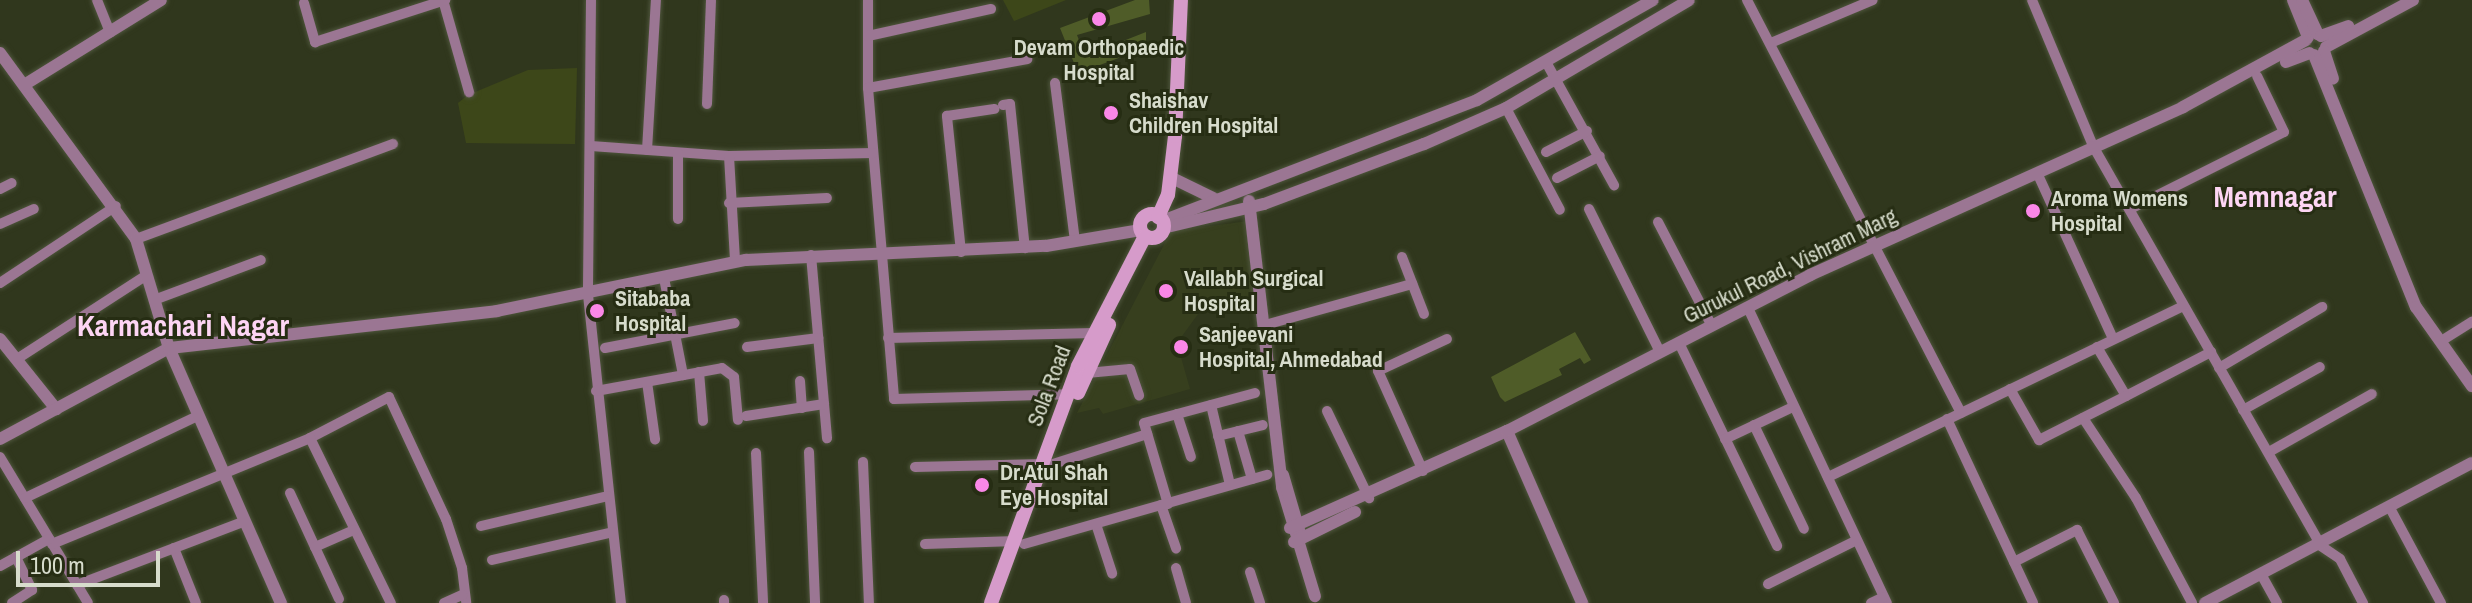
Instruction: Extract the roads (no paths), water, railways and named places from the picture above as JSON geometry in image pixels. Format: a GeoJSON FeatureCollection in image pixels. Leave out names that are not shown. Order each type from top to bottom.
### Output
{"type":"FeatureCollection","features":[{"type":"Feature","properties":{"kind":"main road"},"geometry":{"type":"LineString","coordinates":[[1159,220],[1167,135],[1173,0]]}},
{"type":"Feature","properties":{"kind":"main road"},"geometry":{"type":"LineString","coordinates":[[1145,235],[1159,220],[1170,177],[1181,0]]}},
{"type":"Feature","properties":{"kind":"main road"},"geometry":{"type":"LineString","coordinates":[[1145,235],[1143,219],[1159,220]]}},
{"type":"Feature","properties":{"kind":"main road","name":"Sola Road"},"geometry":{"type":"LineString","coordinates":[[1048,464],[1068,394],[1094,333],[1145,235]]}},
{"type":"Feature","properties":{"kind":"main road","name":"Sola Road"},"geometry":{"type":"LineString","coordinates":[[1000,603],[1048,464],[1145,235]]}},
{"type":"Feature","properties":{"kind":"main road","name":"Sola Road"},"geometry":{"type":"LineString","coordinates":[[991,603],[1020,542]]}},
{"type":"Feature","properties":{"kind":"street"},"geometry":{"type":"LineString","coordinates":[[97,0],[110,32]]}},
{"type":"Feature","properties":{"kind":"street"},"geometry":{"type":"LineString","coordinates":[[24,85],[161,0]]}},
{"type":"Feature","properties":{"kind":"street"},"geometry":{"type":"LineString","coordinates":[[304,3],[315,42],[444,0],[469,92]]}},
{"type":"Feature","properties":{"kind":"street"},"geometry":{"type":"LineString","coordinates":[[591,0],[588,295],[621,603]]}},
{"type":"Feature","properties":{"kind":"street"},"geometry":{"type":"LineString","coordinates":[[647,150],[656,0]]}},
{"type":"Feature","properties":{"kind":"street"},"geometry":{"type":"LineString","coordinates":[[707,104],[711,0]]}},
{"type":"Feature","properties":{"kind":"street"},"geometry":{"type":"LineString","coordinates":[[868,0],[868,88],[894,399],[1068,394]]}},
{"type":"Feature","properties":{"kind":"street"},"geometry":{"type":"LineString","coordinates":[[1159,220],[1400,134],[1546,62],[1653,0]]}},
{"type":"Feature","properties":{"kind":"street"},"geometry":{"type":"LineString","coordinates":[[1159,220],[1251,207],[1506,108],[1689,0]]}},
{"type":"Feature","properties":{"kind":"street"},"geometry":{"type":"LineString","coordinates":[[1747,0],[1773,42],[1874,249],[1961,413]]}},
{"type":"Feature","properties":{"kind":"street"},"geometry":{"type":"LineString","coordinates":[[1773,42],[1873,0]]}},
{"type":"Feature","properties":{"kind":"street"},"geometry":{"type":"LineString","coordinates":[[2032,0],[2095,148],[2321,546],[2340,559],[2363,603]]}},
{"type":"Feature","properties":{"kind":"street"},"geometry":{"type":"LineString","coordinates":[[2293,0],[2316,44],[2388,230],[2422,303],[2472,374]]}},
{"type":"Feature","properties":{"kind":"street"},"geometry":{"type":"LineString","coordinates":[[2302,0],[2416,307],[2472,386]]}},
{"type":"Feature","properties":{"kind":"street","name":"Gurukul Road, Vishram Marg"},"geometry":{"type":"LineString","coordinates":[[1298,540],[1874,249],[2257,76],[2395,0]]}},
{"type":"Feature","properties":{"kind":"street","name":"Gurukul Road, Vishram Marg"},"geometry":{"type":"LineString","coordinates":[[1874,249],[2039,177],[2223,87],[2413,0]]}},
{"type":"Feature","properties":{"kind":"street"},"geometry":{"type":"LineString","coordinates":[[868,36],[991,9]]}},
{"type":"Feature","properties":{"kind":"street"},"geometry":{"type":"LineString","coordinates":[[0,53],[116,206],[136,239],[169,348],[281,603]]}},
{"type":"Feature","properties":{"kind":"street"},"geometry":{"type":"LineString","coordinates":[[868,88],[1027,59]]}},
{"type":"Feature","properties":{"kind":"street"},"geometry":{"type":"LineString","coordinates":[[1546,62],[1587,131],[1614,185]]}},
{"type":"Feature","properties":{"kind":"street"},"geometry":{"type":"LineString","coordinates":[[2130,209],[2284,132],[2257,76]]}},
{"type":"Feature","properties":{"kind":"street"},"geometry":{"type":"LineString","coordinates":[[1055,83],[1075,241]]}},
{"type":"Feature","properties":{"kind":"street"},"geometry":{"type":"LineString","coordinates":[[961,252],[947,116],[1010,104],[1025,248]]}},
{"type":"Feature","properties":{"kind":"street"},"geometry":{"type":"LineString","coordinates":[[1506,108],[1560,210]]}},
{"type":"Feature","properties":{"kind":"street"},"geometry":{"type":"LineString","coordinates":[[1546,152],[1587,131]]}},
{"type":"Feature","properties":{"kind":"street"},"geometry":{"type":"LineString","coordinates":[[136,239],[393,144]]}},
{"type":"Feature","properties":{"kind":"street"},"geometry":{"type":"LineString","coordinates":[[591,146],[729,156],[873,153]]}},
{"type":"Feature","properties":{"kind":"street"},"geometry":{"type":"LineString","coordinates":[[678,153],[678,219]]}},
{"type":"Feature","properties":{"kind":"street"},"geometry":{"type":"LineString","coordinates":[[729,156],[729,203],[735,261]]}},
{"type":"Feature","properties":{"kind":"street"},"geometry":{"type":"LineString","coordinates":[[1557,178],[1600,156]]}},
{"type":"Feature","properties":{"kind":"street"},"geometry":{"type":"LineString","coordinates":[[1170,177],[1216,198]]}},
{"type":"Feature","properties":{"kind":"street"},"geometry":{"type":"LineString","coordinates":[[2039,177],[2113,339]]}},
{"type":"Feature","properties":{"kind":"street"},"geometry":{"type":"LineString","coordinates":[[0,189],[12,183]]}},
{"type":"Feature","properties":{"kind":"street"},"geometry":{"type":"LineString","coordinates":[[1246,190],[1251,207],[1283,475],[1294,527],[1316,600]]}},
{"type":"Feature","properties":{"kind":"street"},"geometry":{"type":"LineString","coordinates":[[729,203],[827,198]]}},
{"type":"Feature","properties":{"kind":"street"},"geometry":{"type":"LineString","coordinates":[[0,283],[116,206]]}},
{"type":"Feature","properties":{"kind":"street"},"geometry":{"type":"LineString","coordinates":[[0,224],[34,209]]}},
{"type":"Feature","properties":{"kind":"street"},"geometry":{"type":"LineString","coordinates":[[1589,209],[1660,352]]}},
{"type":"Feature","properties":{"kind":"street"},"geometry":{"type":"LineString","coordinates":[[1658,222],[1712,326]]}},
{"type":"Feature","properties":{"kind":"street"},"geometry":{"type":"LineString","coordinates":[[0,439],[169,348],[588,295],[735,261],[811,255],[1025,248],[1145,235]]}},
{"type":"Feature","properties":{"kind":"street"},"geometry":{"type":"LineString","coordinates":[[811,255],[827,438]]}},
{"type":"Feature","properties":{"kind":"street"},"geometry":{"type":"LineString","coordinates":[[1402,257],[1424,314]]}},
{"type":"Feature","properties":{"kind":"street"},"geometry":{"type":"LineString","coordinates":[[154,300],[261,260]]}},
{"type":"Feature","properties":{"kind":"street"},"geometry":{"type":"LineString","coordinates":[[17,359],[147,275]]}},
{"type":"Feature","properties":{"kind":"street"},"geometry":{"type":"LineString","coordinates":[[664,278],[683,375]]}},
{"type":"Feature","properties":{"kind":"street"},"geometry":{"type":"LineString","coordinates":[[1265,325],[1412,284]]}},
{"type":"Feature","properties":{"kind":"street"},"geometry":{"type":"LineString","coordinates":[[1828,477],[2183,306]]}},
{"type":"Feature","properties":{"kind":"street"},"geometry":{"type":"LineString","coordinates":[[2219,368],[2322,307]]}},
{"type":"Feature","properties":{"kind":"street"},"geometry":{"type":"LineString","coordinates":[[1749,311],[1886,600],[1871,603]]}},
{"type":"Feature","properties":{"kind":"street","name":"Gurukul Road, Vishram Marg"},"geometry":{"type":"LineString","coordinates":[[1294,527],[1369,498],[1508,434],[1660,352],[1749,311]]}},
{"type":"Feature","properties":{"kind":"street"},"geometry":{"type":"LineString","coordinates":[[2446,338],[2472,322]]}},
{"type":"Feature","properties":{"kind":"street"},"geometry":{"type":"LineString","coordinates":[[605,348],[735,323]]}},
{"type":"Feature","properties":{"kind":"street"},"geometry":{"type":"LineString","coordinates":[[888,338],[1094,333]]}},
{"type":"Feature","properties":{"kind":"street"},"geometry":{"type":"LineString","coordinates":[[747,347],[818,338]]}},
{"type":"Feature","properties":{"kind":"street"},"geometry":{"type":"LineString","coordinates":[[0,339],[56,409]]}},
{"type":"Feature","properties":{"kind":"street"},"geometry":{"type":"LineString","coordinates":[[1423,471],[1378,371],[1447,339]]}},
{"type":"Feature","properties":{"kind":"street"},"geometry":{"type":"LineString","coordinates":[[1681,347],[1777,546]]}},
{"type":"Feature","properties":{"kind":"street"},"geometry":{"type":"LineString","coordinates":[[2097,347],[2126,396]]}},
{"type":"Feature","properties":{"kind":"street"},"geometry":{"type":"LineString","coordinates":[[2010,389],[2039,440],[2211,352]]}},
{"type":"Feature","properties":{"kind":"street"},"geometry":{"type":"LineString","coordinates":[[2243,410],[2320,367]]}},
{"type":"Feature","properties":{"kind":"street"},"geometry":{"type":"LineString","coordinates":[[1087,373],[1130,369],[1139,395]]}},
{"type":"Feature","properties":{"kind":"street"},"geometry":{"type":"LineString","coordinates":[[596,391],[699,372],[730,371],[742,418],[824,404]]}},
{"type":"Feature","properties":{"kind":"street"},"geometry":{"type":"LineString","coordinates":[[699,372],[703,421]]}},
{"type":"Feature","properties":{"kind":"street"},"geometry":{"type":"LineString","coordinates":[[800,381],[802,408]]}},
{"type":"Feature","properties":{"kind":"street"},"geometry":{"type":"LineString","coordinates":[[647,382],[655,439]]}},
{"type":"Feature","properties":{"kind":"street"},"geometry":{"type":"LineString","coordinates":[[1176,548],[1144,423],[1255,393]]}},
{"type":"Feature","properties":{"kind":"street"},"geometry":{"type":"LineString","coordinates":[[2269,452],[2372,394]]}},
{"type":"Feature","properties":{"kind":"street"},"geometry":{"type":"LineString","coordinates":[[0,566],[51,542],[310,438],[389,397],[446,519],[462,568],[464,599],[444,603]]}},
{"type":"Feature","properties":{"kind":"street"},"geometry":{"type":"LineString","coordinates":[[1211,405],[1230,485]]}},
{"type":"Feature","properties":{"kind":"street"},"geometry":{"type":"LineString","coordinates":[[1725,439],[1793,407]]}},
{"type":"Feature","properties":{"kind":"street"},"geometry":{"type":"LineString","coordinates":[[1327,411],[1369,498]]}},
{"type":"Feature","properties":{"kind":"street"},"geometry":{"type":"LineString","coordinates":[[1177,414],[1191,457]]}},
{"type":"Feature","properties":{"kind":"street"},"geometry":{"type":"LineString","coordinates":[[25,498],[198,416]]}},
{"type":"Feature","properties":{"kind":"street"},"geometry":{"type":"LineString","coordinates":[[2083,418],[2192,603]]}},
{"type":"Feature","properties":{"kind":"street"},"geometry":{"type":"LineString","coordinates":[[1947,419],[2033,603]]}},
{"type":"Feature","properties":{"kind":"street"},"geometry":{"type":"LineString","coordinates":[[1218,436],[1263,425]]}},
{"type":"Feature","properties":{"kind":"street"},"geometry":{"type":"LineString","coordinates":[[1754,425],[1804,529]]}},
{"type":"Feature","properties":{"kind":"street"},"geometry":{"type":"LineString","coordinates":[[1238,431],[1252,479]]}},
{"type":"Feature","properties":{"kind":"street"},"geometry":{"type":"LineString","coordinates":[[915,467],[1048,464],[1147,434]]}},
{"type":"Feature","properties":{"kind":"street"},"geometry":{"type":"LineString","coordinates":[[1508,434],[1582,603]]}},
{"type":"Feature","properties":{"kind":"street"},"geometry":{"type":"LineString","coordinates":[[310,438],[391,603]]}},
{"type":"Feature","properties":{"kind":"street"},"geometry":{"type":"LineString","coordinates":[[809,452],[815,603]]}},
{"type":"Feature","properties":{"kind":"street"},"geometry":{"type":"LineString","coordinates":[[756,453],[763,603]]}},
{"type":"Feature","properties":{"kind":"street"},"geometry":{"type":"LineString","coordinates":[[0,457],[88,603]]}},
{"type":"Feature","properties":{"kind":"street"},"geometry":{"type":"LineString","coordinates":[[863,462],[869,603]]}},
{"type":"Feature","properties":{"kind":"street"},"geometry":{"type":"LineString","coordinates":[[2205,603],[2321,546],[2472,463]]}},
{"type":"Feature","properties":{"kind":"street"},"geometry":{"type":"LineString","coordinates":[[925,544],[1020,542],[1096,524],[1267,475]]}},
{"type":"Feature","properties":{"kind":"street"},"geometry":{"type":"LineString","coordinates":[[290,493],[339,599]]}},
{"type":"Feature","properties":{"kind":"street"},"geometry":{"type":"LineString","coordinates":[[481,526],[608,496]]}},
{"type":"Feature","properties":{"kind":"street"},"geometry":{"type":"LineString","coordinates":[[2390,508],[2441,603]]}},
{"type":"Feature","properties":{"kind":"street"},"geometry":{"type":"LineString","coordinates":[[77,585],[243,522]]}},
{"type":"Feature","properties":{"kind":"street"},"geometry":{"type":"LineString","coordinates":[[1096,524],[1112,573]]}},
{"type":"Feature","properties":{"kind":"street"},"geometry":{"type":"LineString","coordinates":[[315,547],[354,530]]}},
{"type":"Feature","properties":{"kind":"street"},"geometry":{"type":"LineString","coordinates":[[2014,562],[2077,530],[2114,603]]}},
{"type":"Feature","properties":{"kind":"street"},"geometry":{"type":"LineString","coordinates":[[492,560],[613,532]]}},
{"type":"Feature","properties":{"kind":"street"},"geometry":{"type":"LineString","coordinates":[[1768,584],[1857,540]]}},
{"type":"Feature","properties":{"kind":"street"},"geometry":{"type":"LineString","coordinates":[[174,548],[196,603]]}},
{"type":"Feature","properties":{"kind":"street"},"geometry":{"type":"LineString","coordinates":[[12,603],[32,590],[16,557]]}},
{"type":"Feature","properties":{"kind":"street"},"geometry":{"type":"LineString","coordinates":[[1176,568],[1186,603]]}},
{"type":"Feature","properties":{"kind":"street"},"geometry":{"type":"LineString","coordinates":[[1250,572],[1260,603]]}},
{"type":"Feature","properties":{"kind":"street"},"geometry":{"type":"LineString","coordinates":[[2261,574],[2277,603]]}},
{"type":"Feature","properties":{"kind":"place","name":"Devam Orthopaedic Hospital"},"geometry":{"type":"Point","coordinates":[1099,19]}},
{"type":"Feature","properties":{"kind":"place","name":"Shaishav Children Hospital"},"geometry":{"type":"Point","coordinates":[1111,113]}},
{"type":"Feature","properties":{"kind":"place","name":"Aroma Womens Hospital"},"geometry":{"type":"Point","coordinates":[2033,211]}},
{"type":"Feature","properties":{"kind":"place","name":"Vallabh Surgical Hospital"},"geometry":{"type":"Point","coordinates":[1166,291]}},
{"type":"Feature","properties":{"kind":"place","name":"Sitababa Hospital"},"geometry":{"type":"Point","coordinates":[597,311]}},
{"type":"Feature","properties":{"kind":"place","name":"Sanjeevani Hospital, Ahmedabad"},"geometry":{"type":"Point","coordinates":[1181,347]}},
{"type":"Feature","properties":{"kind":"place","name":"Dr.Atul Shah Eye Hospital"},"geometry":{"type":"Point","coordinates":[982,485]}},
{"type":"Feature","properties":{"kind":"district","name":"Memnagar"},"geometry":{"type":"Point","coordinates":[2275,196]}},
{"type":"Feature","properties":{"kind":"district","name":"Karmachari Nagar"},"geometry":{"type":"Point","coordinates":[183,325]}}]}
